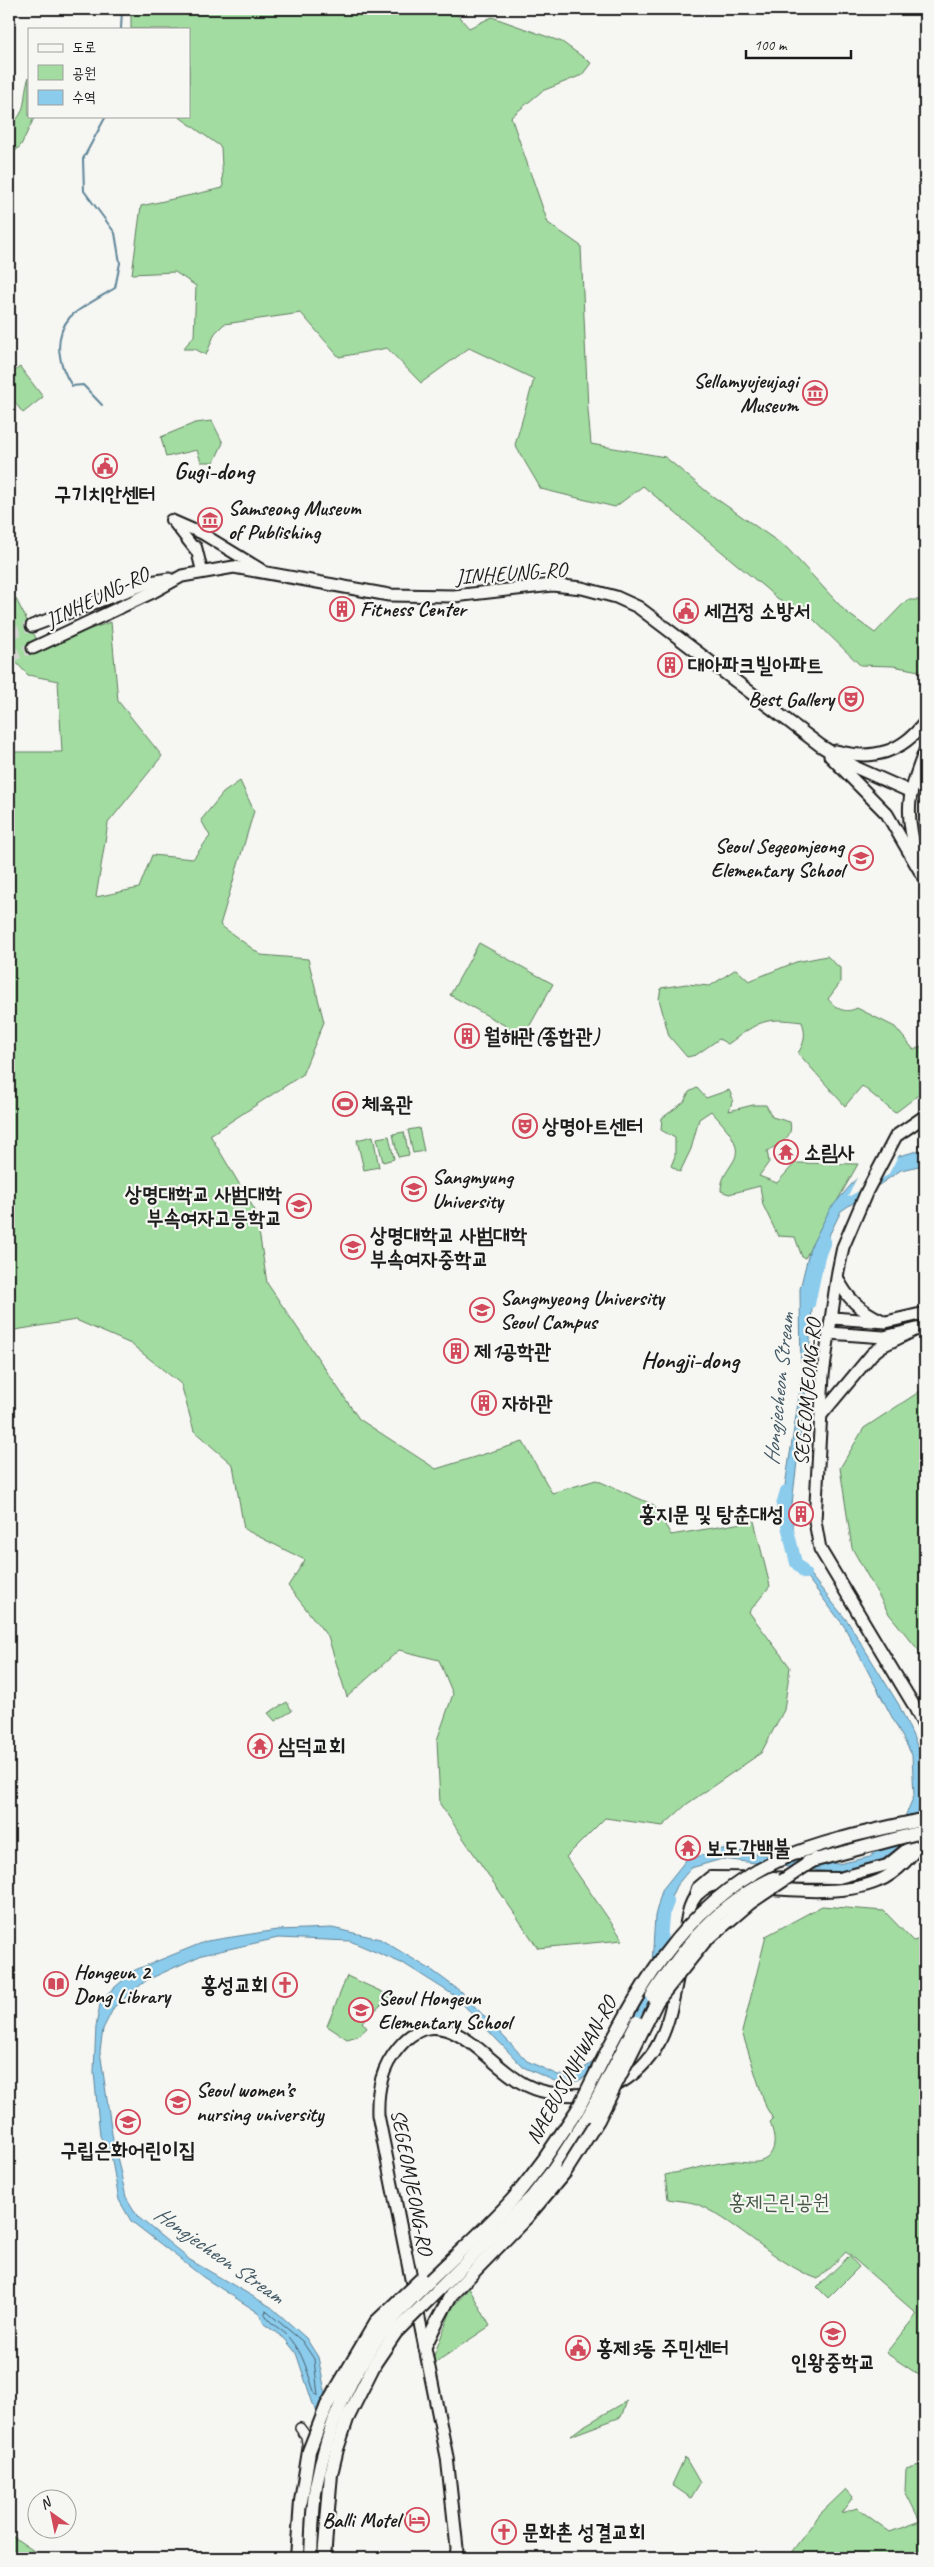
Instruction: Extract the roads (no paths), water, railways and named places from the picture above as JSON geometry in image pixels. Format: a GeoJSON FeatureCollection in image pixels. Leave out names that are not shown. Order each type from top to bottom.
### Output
{"type":"FeatureCollection","features":[{"type":"Feature","properties":{"kind":"highway","name":"NAEBUSUNHWAN-RO"},"geometry":{"type":"LineString","coordinates":[[324,2558],[331,2474],[337,2449],[347,2419],[374,2363],[396,2332],[532,2197],[554,2169],[583,2112],[631,2004],[654,1967],[682,1931],[713,1902],[779,1860],[857,1835],[925,1819]]}},
{"type":"Feature","properties":{"kind":"highway","name":"NAEBUSUNHWAN-RO"},"geometry":{"type":"LineString","coordinates":[[311,2558],[316,2487],[323,2456],[333,2423],[350,2385],[366,2357],[390,2323],[420,2290],[512,2200],[583,2112],[648,2002],[694,1936],[737,1899],[767,1881],[815,1859],[925,1834]]}},
{"type":"Feature","properties":{"kind":"highway"},"geometry":{"type":"LineString","coordinates":[[425,2346],[451,2295],[527,2217],[565,2172],[598,2120],[657,2001],[704,1942],[751,1902],[815,1859]]}},
{"type":"Feature","properties":{"kind":"highway"},"geometry":{"type":"LineString","coordinates":[[297,2558],[304,2470],[318,2425],[376,2322],[416,2282],[458,2254]]}},
{"type":"Feature","properties":{"kind":"main road"},"geometry":{"type":"LineString","coordinates":[[197,552],[189,539],[171,520],[203,534],[262,570]]}},
{"type":"Feature","properties":{"kind":"main road"},"geometry":{"type":"LineString","coordinates":[[202,571],[196,540],[203,534]]}},
{"type":"Feature","properties":{"kind":"main road","name":"JINHEUNG-RO"},"geometry":{"type":"LineString","coordinates":[[32,626],[150,582],[202,571],[234,567],[262,570],[389,595],[454,596],[552,585],[582,588],[616,596],[638,607],[821,746],[857,768],[911,792]]}},
{"type":"Feature","properties":{"kind":"main road","name":"JINHEUNG-RO"},"geometry":{"type":"LineString","coordinates":[[33,648],[146,596],[176,578]]}},
{"type":"Feature","properties":{"kind":"main road"},"geometry":{"type":"LineString","coordinates":[[821,746],[849,754],[877,753],[906,743],[925,722]]}},
{"type":"Feature","properties":{"kind":"main road"},"geometry":{"type":"LineString","coordinates":[[821,746],[887,814],[924,881]]}},
{"type":"Feature","properties":{"kind":"main road"},"geometry":{"type":"LineString","coordinates":[[924,881],[909,826],[911,792],[925,751]]}},
{"type":"Feature","properties":{"kind":"main road","name":"SEGEOMJEONG-RO"},"geometry":{"type":"LineString","coordinates":[[925,1116],[896,1136],[870,1185],[843,1246],[823,1375],[814,1522],[816,1540],[836,1577],[913,1704],[925,1728]]}},
{"type":"Feature","properties":{"kind":"main road"},"geometry":{"type":"LineString","coordinates":[[837,1277],[844,1292],[853,1303],[886,1322]]}},
{"type":"Feature","properties":{"kind":"main road"},"geometry":{"type":"LineString","coordinates":[[832,1318],[886,1322],[925,1313]]}},
{"type":"Feature","properties":{"kind":"main road"},"geometry":{"type":"LineString","coordinates":[[829,1333],[884,1337],[921,1328]]}},
{"type":"Feature","properties":{"kind":"main road"},"geometry":{"type":"LineString","coordinates":[[822,1414],[848,1382],[882,1346],[921,1328]]}},
{"type":"Feature","properties":{"kind":"main road"},"geometry":{"type":"LineString","coordinates":[[823,1375],[834,1383],[848,1382]]}},
{"type":"Feature","properties":{"kind":"main road","name":"SEGEOMJEONG-RO"},"geometry":{"type":"LineString","coordinates":[[456,2558],[457,2548],[447,2457],[378,2115],[378,2089],[389,2060],[401,2045],[415,2033],[438,2027],[459,2034],[517,2080],[534,2089],[571,2096],[594,2094],[629,2079],[656,2050],[666,2030],[680,1967],[687,1916],[695,1895],[707,1886],[718,1884],[791,1890],[847,1890],[861,1887],[878,1882],[892,1873],[911,1856],[925,1834]]}},
{"type":"Feature","properties":{"kind":"street"},"geometry":{"type":"LineString","coordinates":[[300,2428],[307,2440],[309,2476],[304,2558]]}},
{"type":"Feature","properties":{"kind":"water"},"geometry":{"type":"Polygon","coordinates":[[[925,1149],[925,1160],[919,1166],[901,1170],[841,1211],[819,1256],[813,1290],[809,1359],[792,1504],[794,1540],[800,1562],[848,1622],[899,1705],[920,1752],[925,1795],[905,1842],[875,1865],[839,1873],[722,1859],[691,1868],[676,1886],[663,1915],[659,1968],[636,2016],[600,2068],[578,2081],[557,2082],[523,2067],[455,1996],[406,1965],[350,1941],[278,1938],[202,1955],[147,1980],[114,2007],[103,2029],[100,2051],[112,2134],[126,2197],[138,2217],[190,2260],[271,2307],[306,2338],[318,2357],[325,2391],[324,2427],[327,2457],[318,2496],[320,2425],[296,2353],[285,2339],[264,2324],[259,2313],[203,2277],[131,2221],[119,2200],[111,2155],[100,2136],[94,2072],[96,2026],[101,1999],[135,1970],[207,1941],[277,1930],[332,1928],[380,1939],[433,1971],[460,1991],[527,2061],[558,2075],[574,2075],[596,2060],[652,1964],[655,1916],[662,1890],[686,1860],[722,1849],[838,1864],[870,1857],[897,1835],[914,1796],[912,1755],[844,1626],[796,1563],[782,1505],[801,1384],[800,1289],[810,1248],[830,1209],[857,1178],[899,1156],[925,1149]]]}},
{"type":"Feature","properties":{"kind":"waterway"},"geometry":{"type":"LineString","coordinates":[[121,28],[122,9]]}},
{"type":"Feature","properties":{"kind":"waterway"},"geometry":{"type":"LineString","coordinates":[[102,405],[83,385],[72,386],[61,361],[59,343],[64,325],[70,317],[115,288],[120,263],[115,233],[84,191],[83,159],[105,118]]}},
{"type":"Feature","properties":{"kind":"waterway","name":"Hongjecheon Stream"},"geometry":{"type":"LineString","coordinates":[[809,1304],[819,1256],[825,1241]]}},
{"type":"Feature","properties":{"kind":"waterway","name":"Hongjecheon Stream"},"geometry":{"type":"LineString","coordinates":[[786,1491],[782,1505],[796,1563],[805,1573]]}},
{"type":"Feature","properties":{"kind":"waterway","name":"Hongjecheon Stream"},"geometry":{"type":"LineString","coordinates":[[629,2026],[659,1968],[663,1915],[668,1902]]}},
{"type":"Feature","properties":{"kind":"tunnel"},"geometry":{"type":"LineString","coordinates":[[9,634],[32,626]]}},
{"type":"Feature","properties":{"kind":"tunnel"},"geometry":{"type":"LineString","coordinates":[[9,657],[33,648]]}},
{"type":"Feature","properties":{"kind":"place","name":"Sellamyujeujagi Museum"},"geometry":{"type":"Point","coordinates":[815,393]}},
{"type":"Feature","properties":{"kind":"place","name":"구기치안센터"},"geometry":{"type":"Point","coordinates":[105,466]}},
{"type":"Feature","properties":{"kind":"place","name":"Samseong Museum of Publishing"},"geometry":{"type":"Point","coordinates":[210,520]}},
{"type":"Feature","properties":{"kind":"place","name":"Fitness Center"},"geometry":{"type":"Point","coordinates":[342,609]}},
{"type":"Feature","properties":{"kind":"place","name":"세검정 소방서"},"geometry":{"type":"Point","coordinates":[686,611]}},
{"type":"Feature","properties":{"kind":"place","name":"대아파크빌아파트"},"geometry":{"type":"Point","coordinates":[670,665]}},
{"type":"Feature","properties":{"kind":"place","name":"Best Gallery"},"geometry":{"type":"Point","coordinates":[851,699]}},
{"type":"Feature","properties":{"kind":"place","name":"Seoul Segeomjeong Elementary School"},"geometry":{"type":"Point","coordinates":[861,858]}},
{"type":"Feature","properties":{"kind":"place","name":"월해관(종합관)"},"geometry":{"type":"Point","coordinates":[467,1036]}},
{"type":"Feature","properties":{"kind":"place","name":"체육관"},"geometry":{"type":"Point","coordinates":[345,1104]}},
{"type":"Feature","properties":{"kind":"place","name":"상명아트센터"},"geometry":{"type":"Point","coordinates":[525,1126]}},
{"type":"Feature","properties":{"kind":"place","name":"소림사"},"geometry":{"type":"Point","coordinates":[786,1152]}},
{"type":"Feature","properties":{"kind":"place","name":"Sangmyung University"},"geometry":{"type":"Point","coordinates":[414,1189]}},
{"type":"Feature","properties":{"kind":"place","name":"상명대학교 사범대학 부속여자고등학교"},"geometry":{"type":"Point","coordinates":[299,1206]}},
{"type":"Feature","properties":{"kind":"place","name":"상명대학교 사범대학 부속여자중학교"},"geometry":{"type":"Point","coordinates":[353,1247]}},
{"type":"Feature","properties":{"kind":"place","name":"Sangmyeong University Seoul Campus"},"geometry":{"type":"Point","coordinates":[482,1310]}},
{"type":"Feature","properties":{"kind":"place","name":"제1공학관"},"geometry":{"type":"Point","coordinates":[456,1351]}},
{"type":"Feature","properties":{"kind":"place","name":"자하관"},"geometry":{"type":"Point","coordinates":[484,1403]}},
{"type":"Feature","properties":{"kind":"place","name":"홍지문 및 탕춘대성"},"geometry":{"type":"Point","coordinates":[801,1514]}},
{"type":"Feature","properties":{"kind":"place","name":"삼덕교회"},"geometry":{"type":"Point","coordinates":[260,1746]}},
{"type":"Feature","properties":{"kind":"place","name":"보도각백불"},"geometry":{"type":"Point","coordinates":[688,1848]}},
{"type":"Feature","properties":{"kind":"place","name":"Hongeun 2 Dong Library"},"geometry":{"type":"Point","coordinates":[56,1984]}},
{"type":"Feature","properties":{"kind":"place","name":"홍성교회"},"geometry":{"type":"Point","coordinates":[285,1985]}},
{"type":"Feature","properties":{"kind":"place","name":"Seoul Hongeun Elementary School"},"geometry":{"type":"Point","coordinates":[361,2010]}},
{"type":"Feature","properties":{"kind":"place","name":"Seoul women’s nursing university"},"geometry":{"type":"Point","coordinates":[178,2102]}},
{"type":"Feature","properties":{"kind":"place","name":"구립은화어린이집"},"geometry":{"type":"Point","coordinates":[128,2122]}},
{"type":"Feature","properties":{"kind":"place","name":"인왕중학교"},"geometry":{"type":"Point","coordinates":[833,2334]}},
{"type":"Feature","properties":{"kind":"place","name":"홍제3동 주민센터"},"geometry":{"type":"Point","coordinates":[578,2348]}},
{"type":"Feature","properties":{"kind":"place","name":"Balli Motel"},"geometry":{"type":"Point","coordinates":[417,2520]}},
{"type":"Feature","properties":{"kind":"place","name":"문화촌 성결교회"},"geometry":{"type":"Point","coordinates":[504,2532]}},
{"type":"Feature","properties":{"kind":"district","name":"Gugi-dong"},"geometry":{"type":"Point","coordinates":[214,471]}},
{"type":"Feature","properties":{"kind":"district","name":"Hongji-dong"},"geometry":{"type":"Point","coordinates":[690,1360]}},
{"type":"Feature","properties":{"kind":"park label","name":"홍제근린공원"},"geometry":{"type":"Point","coordinates":[779,2202]}}]}
